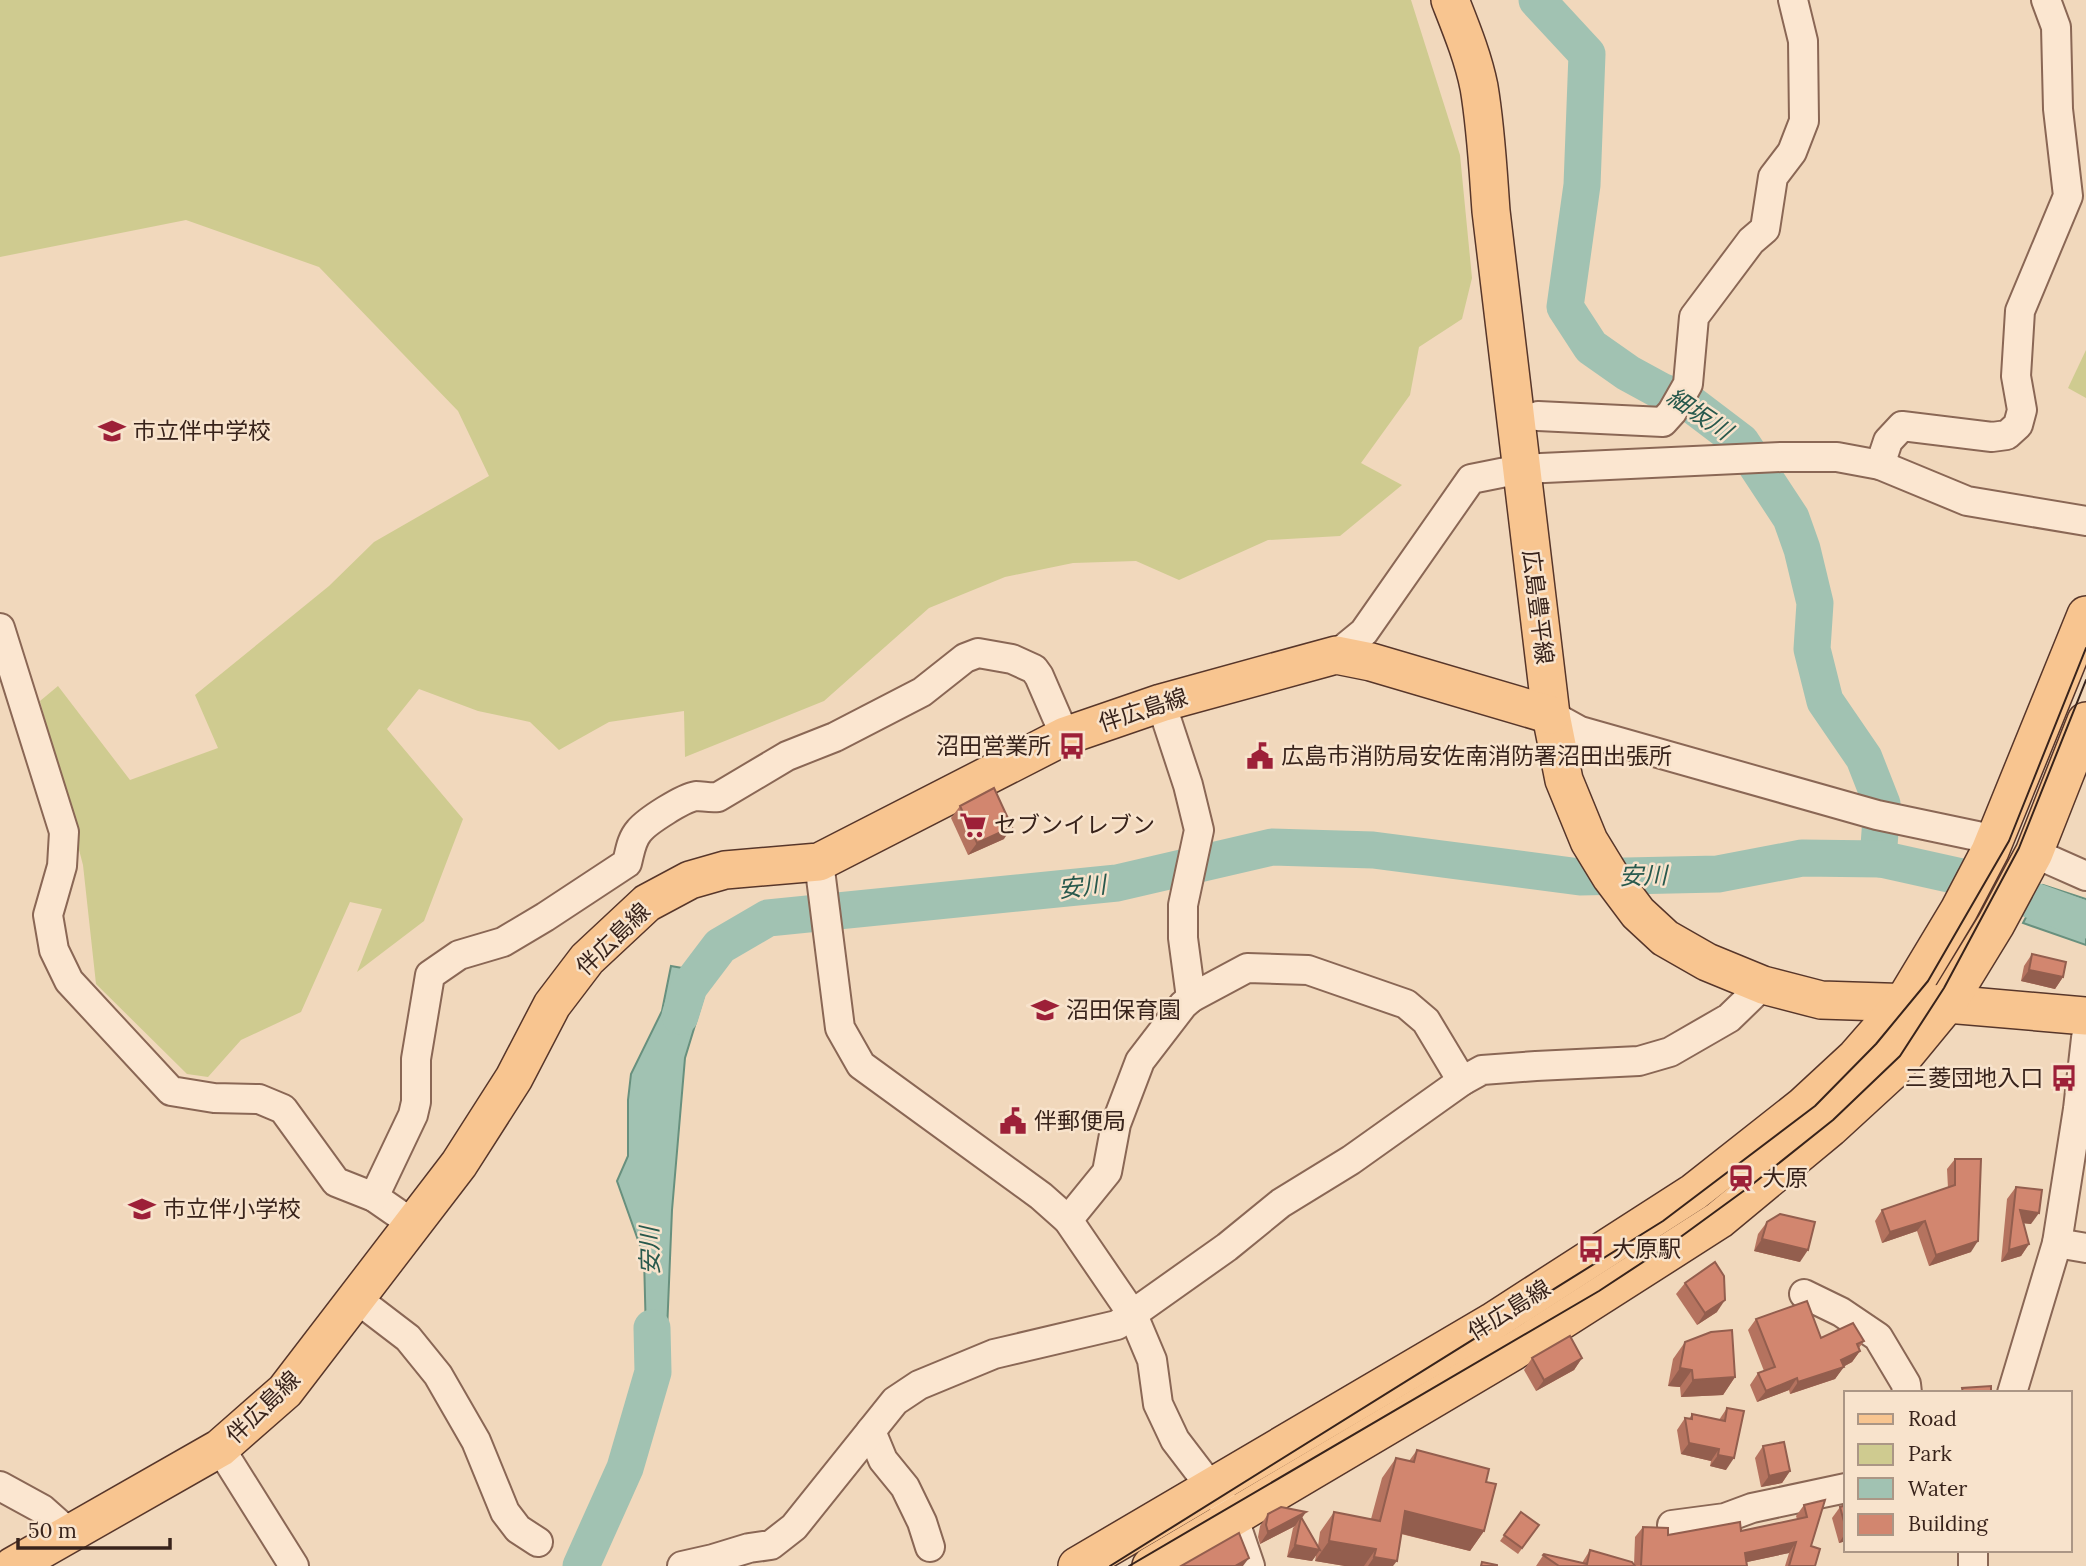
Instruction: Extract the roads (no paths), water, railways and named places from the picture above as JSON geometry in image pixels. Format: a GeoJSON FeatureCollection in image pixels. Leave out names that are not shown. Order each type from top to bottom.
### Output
{"type":"FeatureCollection","features":[{"type":"Feature","properties":{"kind":"main road","name":"広島豊平線"},"geometry":{"type":"LineString","coordinates":[[1450,0],[1478,85],[1486,140],[1491,211],[1551,715],[1564,780],[1589,841],[1611,877],[1638,913],[1665,937],[1707,962],[1763,985],[1821,1000],[1947,1004],[2086,1016]]}},
{"type":"Feature","properties":{"kind":"main road"},"geometry":{"type":"LineString","coordinates":[[1903,1003],[1959,910],[1993,846],[2086,615]]}},
{"type":"Feature","properties":{"kind":"main road","name":"伴広島線"},"geometry":{"type":"LineString","coordinates":[[13,1566],[220,1448],[285,1391],[459,1164],[514,1078],[552,1004],[587,959],[647,903],[690,880],[725,870],[820,870],[1065,736],[1161,703],[1336,655],[1371,662],[1551,715]]}},
{"type":"Feature","properties":{"kind":"main road"},"geometry":{"type":"LineString","coordinates":[[1947,1004],[1996,924],[2031,858],[2086,721]]}},
{"type":"Feature","properties":{"kind":"main road","name":"伴広島線"},"geometry":{"type":"LineString","coordinates":[[1077,1566],[1492,1322],[1693,1192],[1803,1106],[1856,1057],[1903,1003]]}},
{"type":"Feature","properties":{"kind":"main road","name":"伴広島線"},"geometry":{"type":"LineString","coordinates":[[1151,1566],[1514,1351],[1719,1220],[1830,1128],[1891,1072],[1947,1004]]}},
{"type":"Feature","properties":{"kind":"main road"},"geometry":{"type":"LineString","coordinates":[[1492,1322],[1514,1351]]}},
{"type":"Feature","properties":{"kind":"street"},"geometry":{"type":"LineString","coordinates":[[1658,462],[1667,417],[1688,384],[1694,317],[1751,241],[1765,229],[1773,177],[1792,152],[1804,121],[1803,41],[1793,0]]}},
{"type":"Feature","properties":{"kind":"street"},"geometry":{"type":"LineString","coordinates":[[1880,465],[1888,441],[1902,426],[1992,437],[2007,435],[2018,425],[2022,410],[2015,376],[2020,311],[2068,196],[2057,109],[2056,27],[2046,0]]}},
{"type":"Feature","properties":{"kind":"street"},"geometry":{"type":"LineString","coordinates":[[1538,416],[1667,417]]}},
{"type":"Feature","properties":{"kind":"street"},"geometry":{"type":"LineString","coordinates":[[1336,655],[1364,632],[1471,478],[1521,470],[1658,462],[1837,457],[1880,465],[1967,501],[2086,521]]}},
{"type":"Feature","properties":{"kind":"street"},"geometry":{"type":"LineString","coordinates":[[0,628],[64,832],[62,866],[48,915],[54,950],[69,981],[171,1091],[214,1098],[259,1099],[283,1109],[336,1182],[373,1197],[413,1224]]}},
{"type":"Feature","properties":{"kind":"street"},"geometry":{"type":"LineString","coordinates":[[373,1197],[414,1115],[416,1059],[430,975],[459,955],[503,942],[627,863],[639,831],[680,801],[696,796],[718,797],[787,756],[835,737],[922,692],[965,658],[978,653],[1013,659],[1034,669],[1065,736]]}},
{"type":"Feature","properties":{"kind":"street"},"geometry":{"type":"LineString","coordinates":[[1161,703],[1188,785],[1199,830],[1183,905],[1183,938],[1191,998]]}},
{"type":"Feature","properties":{"kind":"street"},"geometry":{"type":"LineString","coordinates":[[1551,715],[1580,731],[1993,846]]}},
{"type":"Feature","properties":{"kind":"street"},"geometry":{"type":"LineString","coordinates":[[2031,858],[2086,876]]}},
{"type":"Feature","properties":{"kind":"street"},"geometry":{"type":"LineString","coordinates":[[820,870],[841,1028],[862,1065],[1041,1196],[1068,1220],[1133,1315],[1152,1360],[1158,1404],[1175,1440],[1233,1516],[1250,1566]]}},
{"type":"Feature","properties":{"kind":"street"},"geometry":{"type":"LineString","coordinates":[[1068,1220],[1107,1172],[1116,1124],[1140,1061],[1191,998],[1247,968],[1308,970],[1406,1003],[1426,1021],[1462,1081]]}},
{"type":"Feature","properties":{"kind":"street"},"geometry":{"type":"LineString","coordinates":[[682,1566],[749,1548],[771,1545],[794,1527],[895,1401],[919,1385],[994,1354],[1117,1325],[1227,1247],[1281,1203],[1352,1160],[1462,1081],[1482,1070],[1639,1061],[1670,1052],[1729,1018],[1763,985]]}},
{"type":"Feature","properties":{"kind":"street"},"geometry":{"type":"LineString","coordinates":[[2013,1391],[2057,1242],[2086,1038]]}},
{"type":"Feature","properties":{"kind":"street"},"geometry":{"type":"LineString","coordinates":[[2057,1242],[2086,1248]]}},
{"type":"Feature","properties":{"kind":"street"},"geometry":{"type":"LineString","coordinates":[[1804,1294],[1841,1312],[1878,1337],[1906,1384],[1907,1391]]}},
{"type":"Feature","properties":{"kind":"street"},"geometry":{"type":"LineString","coordinates":[[357,1299],[408,1338],[438,1375],[475,1441],[505,1512],[518,1529],[538,1542]]}},
{"type":"Feature","properties":{"kind":"street"},"geometry":{"type":"LineString","coordinates":[[871,1431],[883,1460],[905,1487],[922,1522],[930,1547]]}},
{"type":"Feature","properties":{"kind":"street"},"geometry":{"type":"LineString","coordinates":[[220,1448],[295,1566]]}},
{"type":"Feature","properties":{"kind":"street"},"geometry":{"type":"LineString","coordinates":[[0,1486],[42,1509],[65,1536]]}},
{"type":"Feature","properties":{"kind":"street"},"geometry":{"type":"LineString","coordinates":[[1672,1525],[1725,1518],[1752,1508],[1844,1489]]}},
{"type":"Feature","properties":{"kind":"water"},"geometry":{"type":"Polygon","coordinates":[[[2043,885],[2086,899],[2086,945],[2023,923],[2043,885]]]}},
{"type":"Feature","properties":{"kind":"water"},"geometry":{"type":"Polygon","coordinates":[[[671,966],[711,973],[685,1058],[672,1210],[667,1331],[661,1379],[641,1375],[646,1335],[644,1257],[617,1181],[628,1156],[631,1074],[662,1011],[671,966]]]}},
{"type":"Feature","properties":{"kind":"waterway","name":"細坂川"},"geometry":{"type":"LineString","coordinates":[[1537,0],[1587,54],[1582,185],[1565,307],[1591,347],[1628,373],[1661,391],[1687,401],[1741,442],[1791,518],[1802,549],[1815,603],[1812,649],[1825,701],[1864,758],[1882,804],[1879,846],[1881,859]]}},
{"type":"Feature","properties":{"kind":"waterway","name":"安川"},"geometry":{"type":"LineString","coordinates":[[680,1016],[689,987],[720,946],[768,918],[1117,883],[1272,847],[1373,850],[1580,877],[1718,874],[1802,858],[1881,859],[1980,881],[2086,920]]}},
{"type":"Feature","properties":{"kind":"waterway","name":"安川"},"geometry":{"type":"LineString","coordinates":[[581,1566],[625,1468],[653,1372],[652,1328]]}},
{"type":"Feature","properties":{"kind":"tram line"},"geometry":{"type":"LineString","coordinates":[[1110,1566],[1663,1221],[1815,1106],[1876,1044],[1928,981],[2009,841],[2086,648]]}},
{"type":"Feature","properties":{"kind":"tram line"},"geometry":{"type":"LineString","coordinates":[[1129,1566],[1599,1291],[1675,1241],[1749,1187],[1833,1120],[1900,1056],[1944,988],[2019,848],[2086,680]]}},
{"type":"Feature","properties":{"kind":"place","name":"市立伴中学校"},"geometry":{"type":"Point","coordinates":[112,431]}},
{"type":"Feature","properties":{"kind":"place","name":"沼田営業所"},"geometry":{"type":"Point","coordinates":[1072,746]}},
{"type":"Feature","properties":{"kind":"place","name":"広島市消防局安佐南消防署沼田出張所"},"geometry":{"type":"Point","coordinates":[1260,756]}},
{"type":"Feature","properties":{"kind":"place","name":"セブンイレブン"},"geometry":{"type":"Point","coordinates":[973,825]}},
{"type":"Feature","properties":{"kind":"place","name":"沼田保育園"},"geometry":{"type":"Point","coordinates":[1045,1010]}},
{"type":"Feature","properties":{"kind":"place","name":"三菱団地入口"},"geometry":{"type":"Point","coordinates":[2064,1078]}},
{"type":"Feature","properties":{"kind":"place","name":"伴郵便局"},"geometry":{"type":"Point","coordinates":[1013,1121]}},
{"type":"Feature","properties":{"kind":"place","name":"大原"},"geometry":{"type":"Point","coordinates":[1741,1178]}},
{"type":"Feature","properties":{"kind":"place","name":"市立伴小学校"},"geometry":{"type":"Point","coordinates":[142,1209]}},
{"type":"Feature","properties":{"kind":"place","name":"大原駅"},"geometry":{"type":"Point","coordinates":[1591,1249]}}]}
